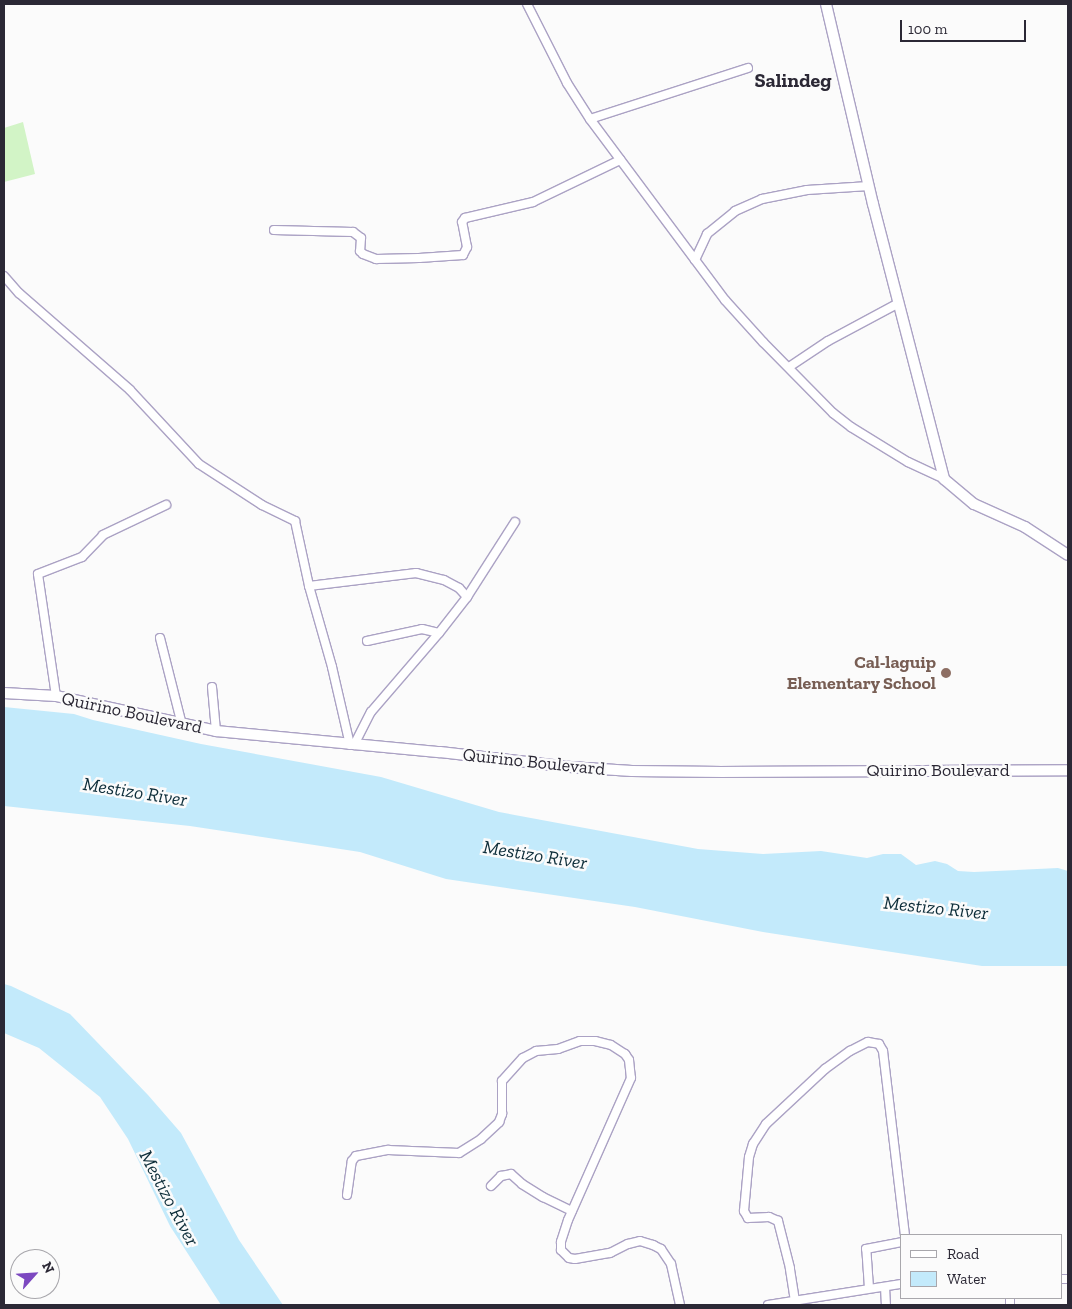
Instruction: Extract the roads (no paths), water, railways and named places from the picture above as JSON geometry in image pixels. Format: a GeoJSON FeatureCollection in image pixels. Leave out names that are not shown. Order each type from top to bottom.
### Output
{"type":"FeatureCollection","features":[{"type":"Feature","properties":{"kind":"street"},"geometry":{"type":"LineString","coordinates":[[527,4],[567,83],[620,160],[725,300],[833,413],[851,427],[908,462],[944,479],[974,504],[1025,527],[1068,555]]}},
{"type":"Feature","properties":{"kind":"street"},"geometry":{"type":"LineString","coordinates":[[826,4],[897,304],[944,479]]}},
{"type":"Feature","properties":{"kind":"street"},"geometry":{"type":"LineString","coordinates":[[590,119],[748,68]]}},
{"type":"Feature","properties":{"kind":"street"},"geometry":{"type":"LineString","coordinates":[[274,230],[353,232],[360,238],[360,251],[376,259],[463,255],[467,247],[462,222],[465,218],[533,202],[620,160]]}},
{"type":"Feature","properties":{"kind":"street"},"geometry":{"type":"LineString","coordinates":[[695,260],[707,234],[729,214],[762,199],[816,189],[869,186]]}},
{"type":"Feature","properties":{"kind":"street"},"geometry":{"type":"LineString","coordinates":[[4,276],[19,293],[130,390],[199,464],[262,506],[295,521],[309,586],[352,745]]}},
{"type":"Feature","properties":{"kind":"street"},"geometry":{"type":"LineString","coordinates":[[789,368],[835,337],[897,304]]}},
{"type":"Feature","properties":{"kind":"street"},"geometry":{"type":"LineString","coordinates":[[56,696],[38,574],[82,558],[103,535],[166,505]]}},
{"type":"Feature","properties":{"kind":"street"},"geometry":{"type":"LineString","coordinates":[[352,745],[371,712],[439,633],[467,597],[515,522]]}},
{"type":"Feature","properties":{"kind":"street"},"geometry":{"type":"LineString","coordinates":[[309,586],[416,573],[444,580],[458,588],[467,597]]}},
{"type":"Feature","properties":{"kind":"street"},"geometry":{"type":"LineString","coordinates":[[367,641],[422,629],[439,633]]}},
{"type":"Feature","properties":{"kind":"street"},"geometry":{"type":"LineString","coordinates":[[160,638],[182,725]]}},
{"type":"Feature","properties":{"kind":"street"},"geometry":{"type":"LineString","coordinates":[[212,687],[216,731]]}},
{"type":"Feature","properties":{"kind":"street","name":"Quirino Boulevard"},"geometry":{"type":"LineString","coordinates":[[4,693],[56,696],[216,731],[440,752],[570,767],[632,771],[1068,770]]}},
{"type":"Feature","properties":{"kind":"street"},"geometry":{"type":"LineString","coordinates":[[347,1195],[352,1161],[356,1156],[388,1150],[459,1153],[481,1139],[499,1122],[503,1104],[502,1081],[523,1058],[536,1051],[558,1049],[580,1041],[595,1041],[611,1045],[625,1054],[631,1065],[631,1078],[572,1211],[561,1242],[561,1250],[564,1255],[575,1260],[610,1253],[634,1243],[640,1242],[653,1245],[661,1249],[671,1264],[680,1305]]}},
{"type":"Feature","properties":{"kind":"street"},"geometry":{"type":"LineString","coordinates":[[795,1301],[790,1268],[778,1221],[770,1217],[748,1218],[744,1211],[749,1157],[753,1144],[766,1124],[825,1069],[850,1051],[868,1042],[879,1044],[883,1052],[905,1234]]}},
{"type":"Feature","properties":{"kind":"street"},"geometry":{"type":"LineString","coordinates":[[491,1186],[501,1176],[511,1174],[536,1193],[572,1211]]}},
{"type":"Feature","properties":{"kind":"street"},"geometry":{"type":"LineString","coordinates":[[869,1288],[866,1249],[900,1242]]}},
{"type":"Feature","properties":{"kind":"street"},"geometry":{"type":"LineString","coordinates":[[768,1305],[900,1284]]}},
{"type":"Feature","properties":{"kind":"street"},"geometry":{"type":"LineString","coordinates":[[885,1287],[886,1305]]}},
{"type":"Feature","properties":{"kind":"water","name":"Mestizo River"},"geometry":{"type":"Polygon","coordinates":[[[4,707],[74,714],[201,744],[381,777],[499,812],[698,849],[763,854],[821,851],[867,858],[883,854],[901,854],[916,865],[935,861],[947,864],[958,871],[974,872],[1058,868],[1068,871],[1068,966],[982,966],[763,932],[635,907],[446,879],[360,852],[190,826],[4,806],[4,707]]]}},
{"type":"Feature","properties":{"kind":"water","name":"Mestizo River"},"geometry":{"type":"Polygon","coordinates":[[[4,984],[70,1014],[148,1095],[181,1133],[239,1240],[283,1305],[221,1305],[170,1226],[128,1139],[100,1097],[39,1048],[4,1033],[4,984]]]}},
{"type":"Feature","properties":{"kind":"place","name":"Cal-laguip Elementary School"},"geometry":{"type":"Point","coordinates":[946,673]}},
{"type":"Feature","properties":{"kind":"district","name":"Salindeg"},"geometry":{"type":"Point","coordinates":[793,80]}}]}
